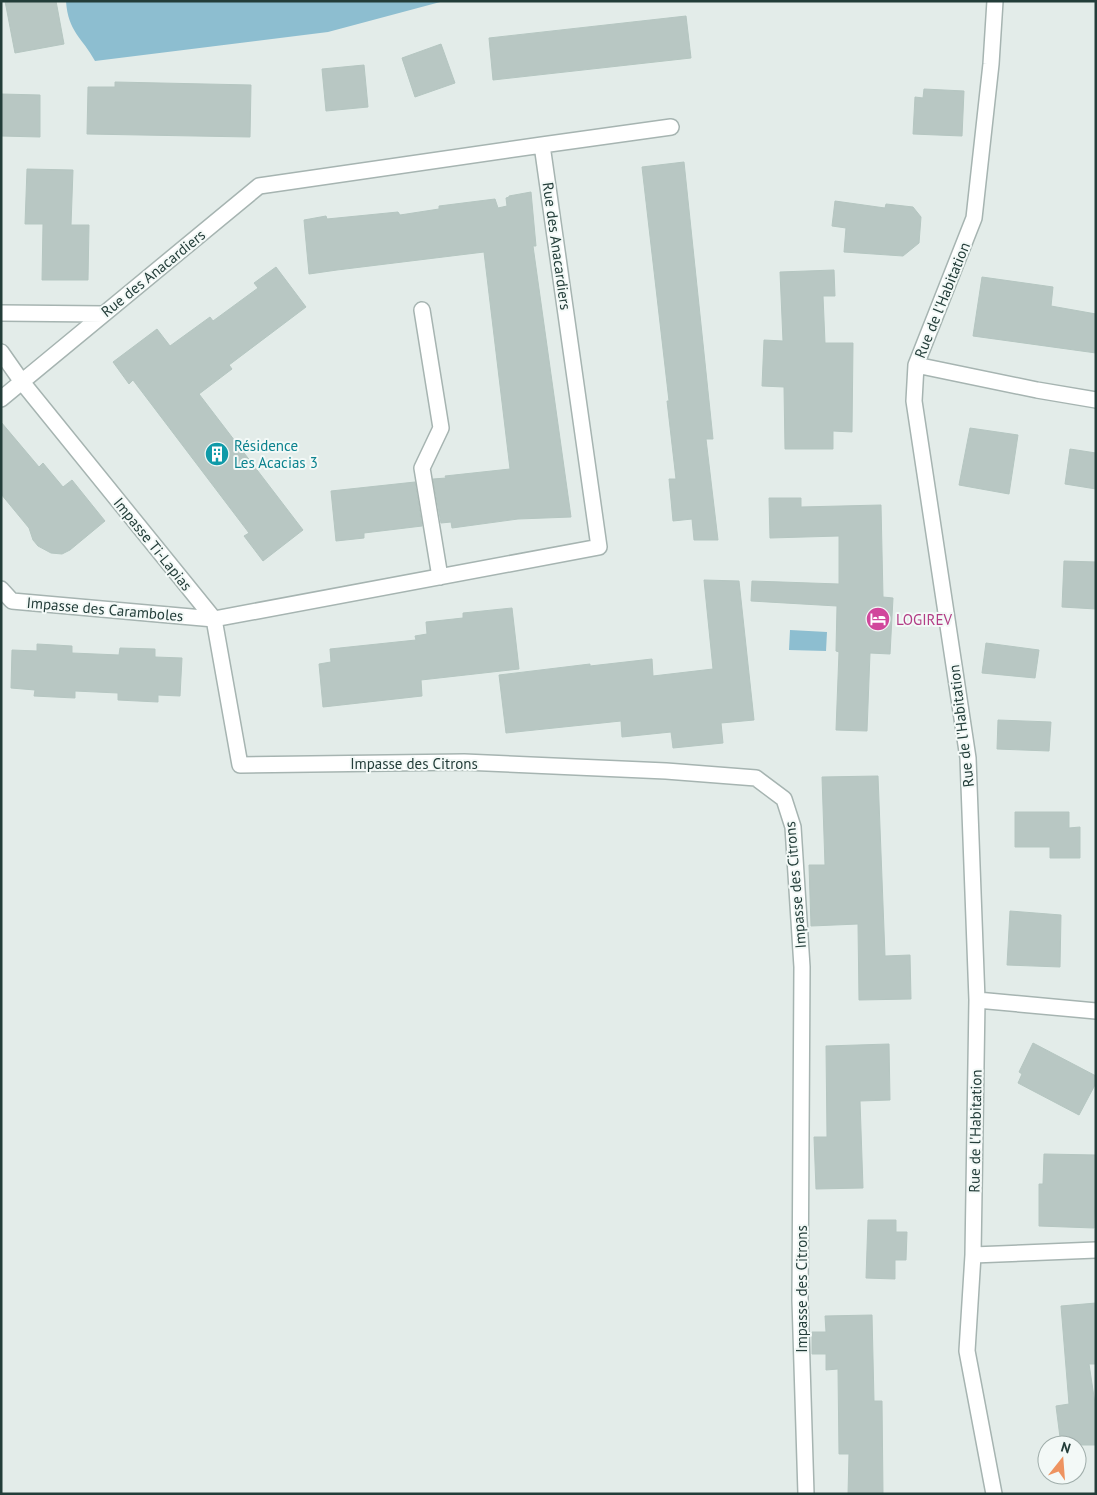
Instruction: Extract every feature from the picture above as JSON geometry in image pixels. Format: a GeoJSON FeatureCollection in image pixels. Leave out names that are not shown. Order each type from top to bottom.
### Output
{"type":"FeatureCollection","features":[{"type":"Feature","properties":{"kind":"street","name":"Rue de l'Habitation"},"geometry":{"type":"LineString","coordinates":[[994,1494],[967,1352],[974,1255],[977,1000],[968,758],[914,401],[916,365],[974,218],[991,64],[995,1]]}},
{"type":"Feature","properties":{"kind":"street"},"geometry":{"type":"LineString","coordinates":[[542,145],[671,127]]}},
{"type":"Feature","properties":{"kind":"street","name":"Rue des Anacardiers"},"geometry":{"type":"LineString","coordinates":[[22,382],[259,186],[542,145],[599,547],[214,619]]}},
{"type":"Feature","properties":{"kind":"street"},"geometry":{"type":"LineString","coordinates":[[422,310],[441,428],[422,468],[440,577]]}},
{"type":"Feature","properties":{"kind":"street"},"geometry":{"type":"LineString","coordinates":[[1,313],[104,314]]}},
{"type":"Feature","properties":{"kind":"street","name":"Impasse Ti-Lapias"},"geometry":{"type":"LineString","coordinates":[[1,352],[22,382],[214,619],[240,765]]}},
{"type":"Feature","properties":{"kind":"street"},"geometry":{"type":"LineString","coordinates":[[916,365],[1096,400]]}},
{"type":"Feature","properties":{"kind":"street"},"geometry":{"type":"LineString","coordinates":[[1,399],[22,382]]}},
{"type":"Feature","properties":{"kind":"street","name":"Impasse des Caramboles"},"geometry":{"type":"LineString","coordinates":[[1,589],[12,601],[214,619]]}},
{"type":"Feature","properties":{"kind":"street","name":"Impasse des Citrons"},"geometry":{"type":"LineString","coordinates":[[240,765],[464,762],[666,771],[756,778],[784,799],[794,827],[802,967],[800,1300],[806,1494]]}},
{"type":"Feature","properties":{"kind":"street"},"geometry":{"type":"LineString","coordinates":[[977,1000],[1096,1011]]}},
{"type":"Feature","properties":{"kind":"street"},"geometry":{"type":"LineString","coordinates":[[974,1255],[1096,1250]]}},
{"type":"Feature","properties":{"kind":"water"},"geometry":{"type":"Polygon","coordinates":[[[66,1],[444,1],[328,32],[95,61],[76,34],[67,11],[66,1]]]}},
{"type":"Feature","properties":{"kind":"water"},"geometry":{"type":"Polygon","coordinates":[[[790,630],[827,632],[826,651],[789,650],[790,630]]]}},
{"type":"Feature","properties":{"kind":"building"},"geometry":{"type":"Polygon","coordinates":[[[5,1],[56,1],[64,44],[15,53],[5,1]]]}},
{"type":"Feature","properties":{"kind":"building"},"geometry":{"type":"Polygon","coordinates":[[[686,16],[691,58],[493,80],[489,38],[686,16]]]}},
{"type":"Feature","properties":{"kind":"building"},"geometry":{"type":"Polygon","coordinates":[[[441,44],[455,83],[415,97],[402,58],[441,44]]]}},
{"type":"Feature","properties":{"kind":"building"},"geometry":{"type":"Polygon","coordinates":[[[364,65],[368,107],[326,111],[322,69],[364,65]]]}},
{"type":"Feature","properties":{"kind":"building"},"geometry":{"type":"Polygon","coordinates":[[[115,82],[251,85],[250,137],[87,134],[88,87],[115,87],[115,82]]]}},
{"type":"Feature","properties":{"kind":"building"},"geometry":{"type":"Polygon","coordinates":[[[924,89],[964,91],[962,136],[913,134],[915,97],[923,98],[924,89]]]}},
{"type":"Feature","properties":{"kind":"building"},"geometry":{"type":"Polygon","coordinates":[[[1,94],[40,95],[40,137],[1,136],[1,94]]]}},
{"type":"Feature","properties":{"kind":"building"},"geometry":{"type":"Polygon","coordinates":[[[684,162],[713,439],[706,439],[718,540],[694,540],[692,519],[673,521],[669,479],[676,479],[642,167],[684,162]]]}},
{"type":"Feature","properties":{"kind":"building"},"geometry":{"type":"Polygon","coordinates":[[[27,169],[73,170],[71,225],[89,225],[88,280],[42,280],[43,224],[25,224],[27,169]]]}},
{"type":"Feature","properties":{"kind":"building"},"geometry":{"type":"Polygon","coordinates":[[[531,192],[536,246],[533,246],[571,517],[518,519],[452,528],[451,522],[441,523],[433,479],[510,469],[484,252],[309,274],[304,220],[326,216],[327,219],[398,212],[400,215],[439,209],[439,206],[495,199],[498,208],[507,206],[506,198],[509,196],[531,192]]]}},
{"type":"Feature","properties":{"kind":"building"},"geometry":{"type":"Polygon","coordinates":[[[835,201],[885,208],[886,204],[913,207],[921,217],[919,243],[903,256],[844,252],[846,228],[832,226],[835,201]]]}},
{"type":"Feature","properties":{"kind":"building","name":"Résidence Les Acacias 3"},"geometry":{"type":"Polygon","coordinates":[[[276,267],[306,307],[229,365],[232,369],[199,394],[303,530],[263,561],[244,536],[249,533],[133,380],[129,384],[113,362],[157,329],[170,346],[210,317],[213,321],[258,288],[254,283],[276,267]]]}},
{"type":"Feature","properties":{"kind":"building"},"geometry":{"type":"Polygon","coordinates":[[[834,270],[835,296],[823,296],[825,343],[853,343],[852,432],[833,431],[833,449],[785,449],[784,387],[762,386],[764,340],[783,341],[780,272],[834,270]]]}},
{"type":"Feature","properties":{"kind":"building"},"geometry":{"type":"Polygon","coordinates":[[[982,277],[1053,287],[1051,306],[1096,314],[1096,353],[973,336],[982,277]]]}},
{"type":"Feature","properties":{"kind":"building"},"geometry":{"type":"Polygon","coordinates":[[[1,422],[39,467],[43,463],[63,487],[72,480],[105,521],[70,550],[62,554],[51,553],[38,546],[33,540],[29,528],[1,494],[1,422]]]}},
{"type":"Feature","properties":{"kind":"building"},"geometry":{"type":"Polygon","coordinates":[[[970,428],[1018,435],[1009,494],[959,485],[970,428]]]}},
{"type":"Feature","properties":{"kind":"building"},"geometry":{"type":"Polygon","coordinates":[[[1070,449],[1096,453],[1096,489],[1065,484],[1070,449]]]}},
{"type":"Feature","properties":{"kind":"building"},"geometry":{"type":"Polygon","coordinates":[[[415,482],[422,526],[364,533],[364,538],[336,541],[331,491],[415,482]]]}},
{"type":"Feature","properties":{"kind":"building"},"geometry":{"type":"Polygon","coordinates":[[[769,498],[801,498],[801,507],[881,505],[883,597],[893,598],[890,654],[870,653],[867,731],[836,730],[839,652],[836,651],[837,606],[751,601],[752,581],[839,584],[839,536],[770,538],[769,498]]]}},
{"type":"Feature","properties":{"kind":"building"},"geometry":{"type":"Polygon","coordinates":[[[1064,561],[1096,562],[1096,609],[1062,607],[1064,561]]]}},
{"type":"Feature","properties":{"kind":"building"},"geometry":{"type":"Polygon","coordinates":[[[704,580],[739,581],[754,720],[721,723],[723,743],[673,748],[671,732],[622,737],[621,721],[506,733],[499,675],[652,659],[653,676],[713,669],[704,580]]]}},
{"type":"Feature","properties":{"kind":"building"},"geometry":{"type":"Polygon","coordinates":[[[512,608],[519,669],[421,680],[422,696],[323,707],[319,664],[331,662],[330,649],[416,640],[415,636],[427,634],[426,622],[463,618],[463,613],[512,608]]]}},
{"type":"Feature","properties":{"kind":"building"},"geometry":{"type":"Polygon","coordinates":[[[986,643],[1039,650],[1035,678],[982,673],[986,643]]]}},
{"type":"Feature","properties":{"kind":"building"},"geometry":{"type":"Polygon","coordinates":[[[37,644],[72,646],[72,653],[119,655],[120,648],[155,649],[155,657],[182,658],[180,696],[158,695],[158,702],[118,700],[118,693],[75,691],[75,698],[34,696],[35,690],[11,688],[12,650],[37,651],[37,644]]]}},
{"type":"Feature","properties":{"kind":"building"},"geometry":{"type":"Polygon","coordinates":[[[998,720],[1051,722],[1049,751],[997,749],[998,720]]]}},
{"type":"Feature","properties":{"kind":"building"},"geometry":{"type":"Polygon","coordinates":[[[878,776],[885,956],[910,955],[911,999],[859,1000],[858,924],[811,926],[809,865],[825,865],[822,777],[878,776]]]}},
{"type":"Feature","properties":{"kind":"building"},"geometry":{"type":"Polygon","coordinates":[[[1015,812],[1069,812],[1069,828],[1080,827],[1080,858],[1050,858],[1050,847],[1015,847],[1015,812]]]}},
{"type":"Feature","properties":{"kind":"building"},"geometry":{"type":"Polygon","coordinates":[[[1010,911],[1061,915],[1060,967],[1007,965],[1010,911]]]}},
{"type":"Feature","properties":{"kind":"building"},"geometry":{"type":"Polygon","coordinates":[[[1033,1043],[1096,1076],[1096,1083],[1079,1115],[1018,1083],[1022,1074],[1019,1072],[1033,1043]]]}},
{"type":"Feature","properties":{"kind":"building"},"geometry":{"type":"Polygon","coordinates":[[[889,1044],[890,1100],[860,1101],[863,1188],[816,1189],[814,1137],[827,1137],[826,1046],[889,1044]]]}},
{"type":"Feature","properties":{"kind":"building"},"geometry":{"type":"Polygon","coordinates":[[[1044,1154],[1096,1155],[1094,1228],[1039,1226],[1039,1184],[1043,1184],[1044,1154]]]}},
{"type":"Feature","properties":{"kind":"building"},"geometry":{"type":"Polygon","coordinates":[[[868,1220],[896,1220],[896,1232],[907,1232],[906,1260],[895,1260],[895,1279],[866,1278],[868,1220]]]}},
{"type":"Feature","properties":{"kind":"building"},"geometry":{"type":"Polygon","coordinates":[[[1096,1303],[1096,1364],[1089,1364],[1096,1410],[1096,1445],[1087,1445],[1087,1435],[1060,1435],[1056,1406],[1069,1404],[1061,1306],[1096,1303]]]}},
{"type":"Feature","properties":{"kind":"building"},"geometry":{"type":"Polygon","coordinates":[[[872,1315],[874,1401],[882,1401],[883,1494],[848,1494],[849,1454],[839,1454],[838,1369],[826,1370],[826,1354],[812,1354],[812,1332],[826,1332],[825,1316],[872,1315]]]}},
{"type":"Feature","properties":{"kind":"place","name":"Résidence Les Acacias 3"},"geometry":{"type":"Point","coordinates":[217,454]}},
{"type":"Feature","properties":{"kind":"place","name":"LOGIREV"},"geometry":{"type":"Point","coordinates":[878,619]}}]}
